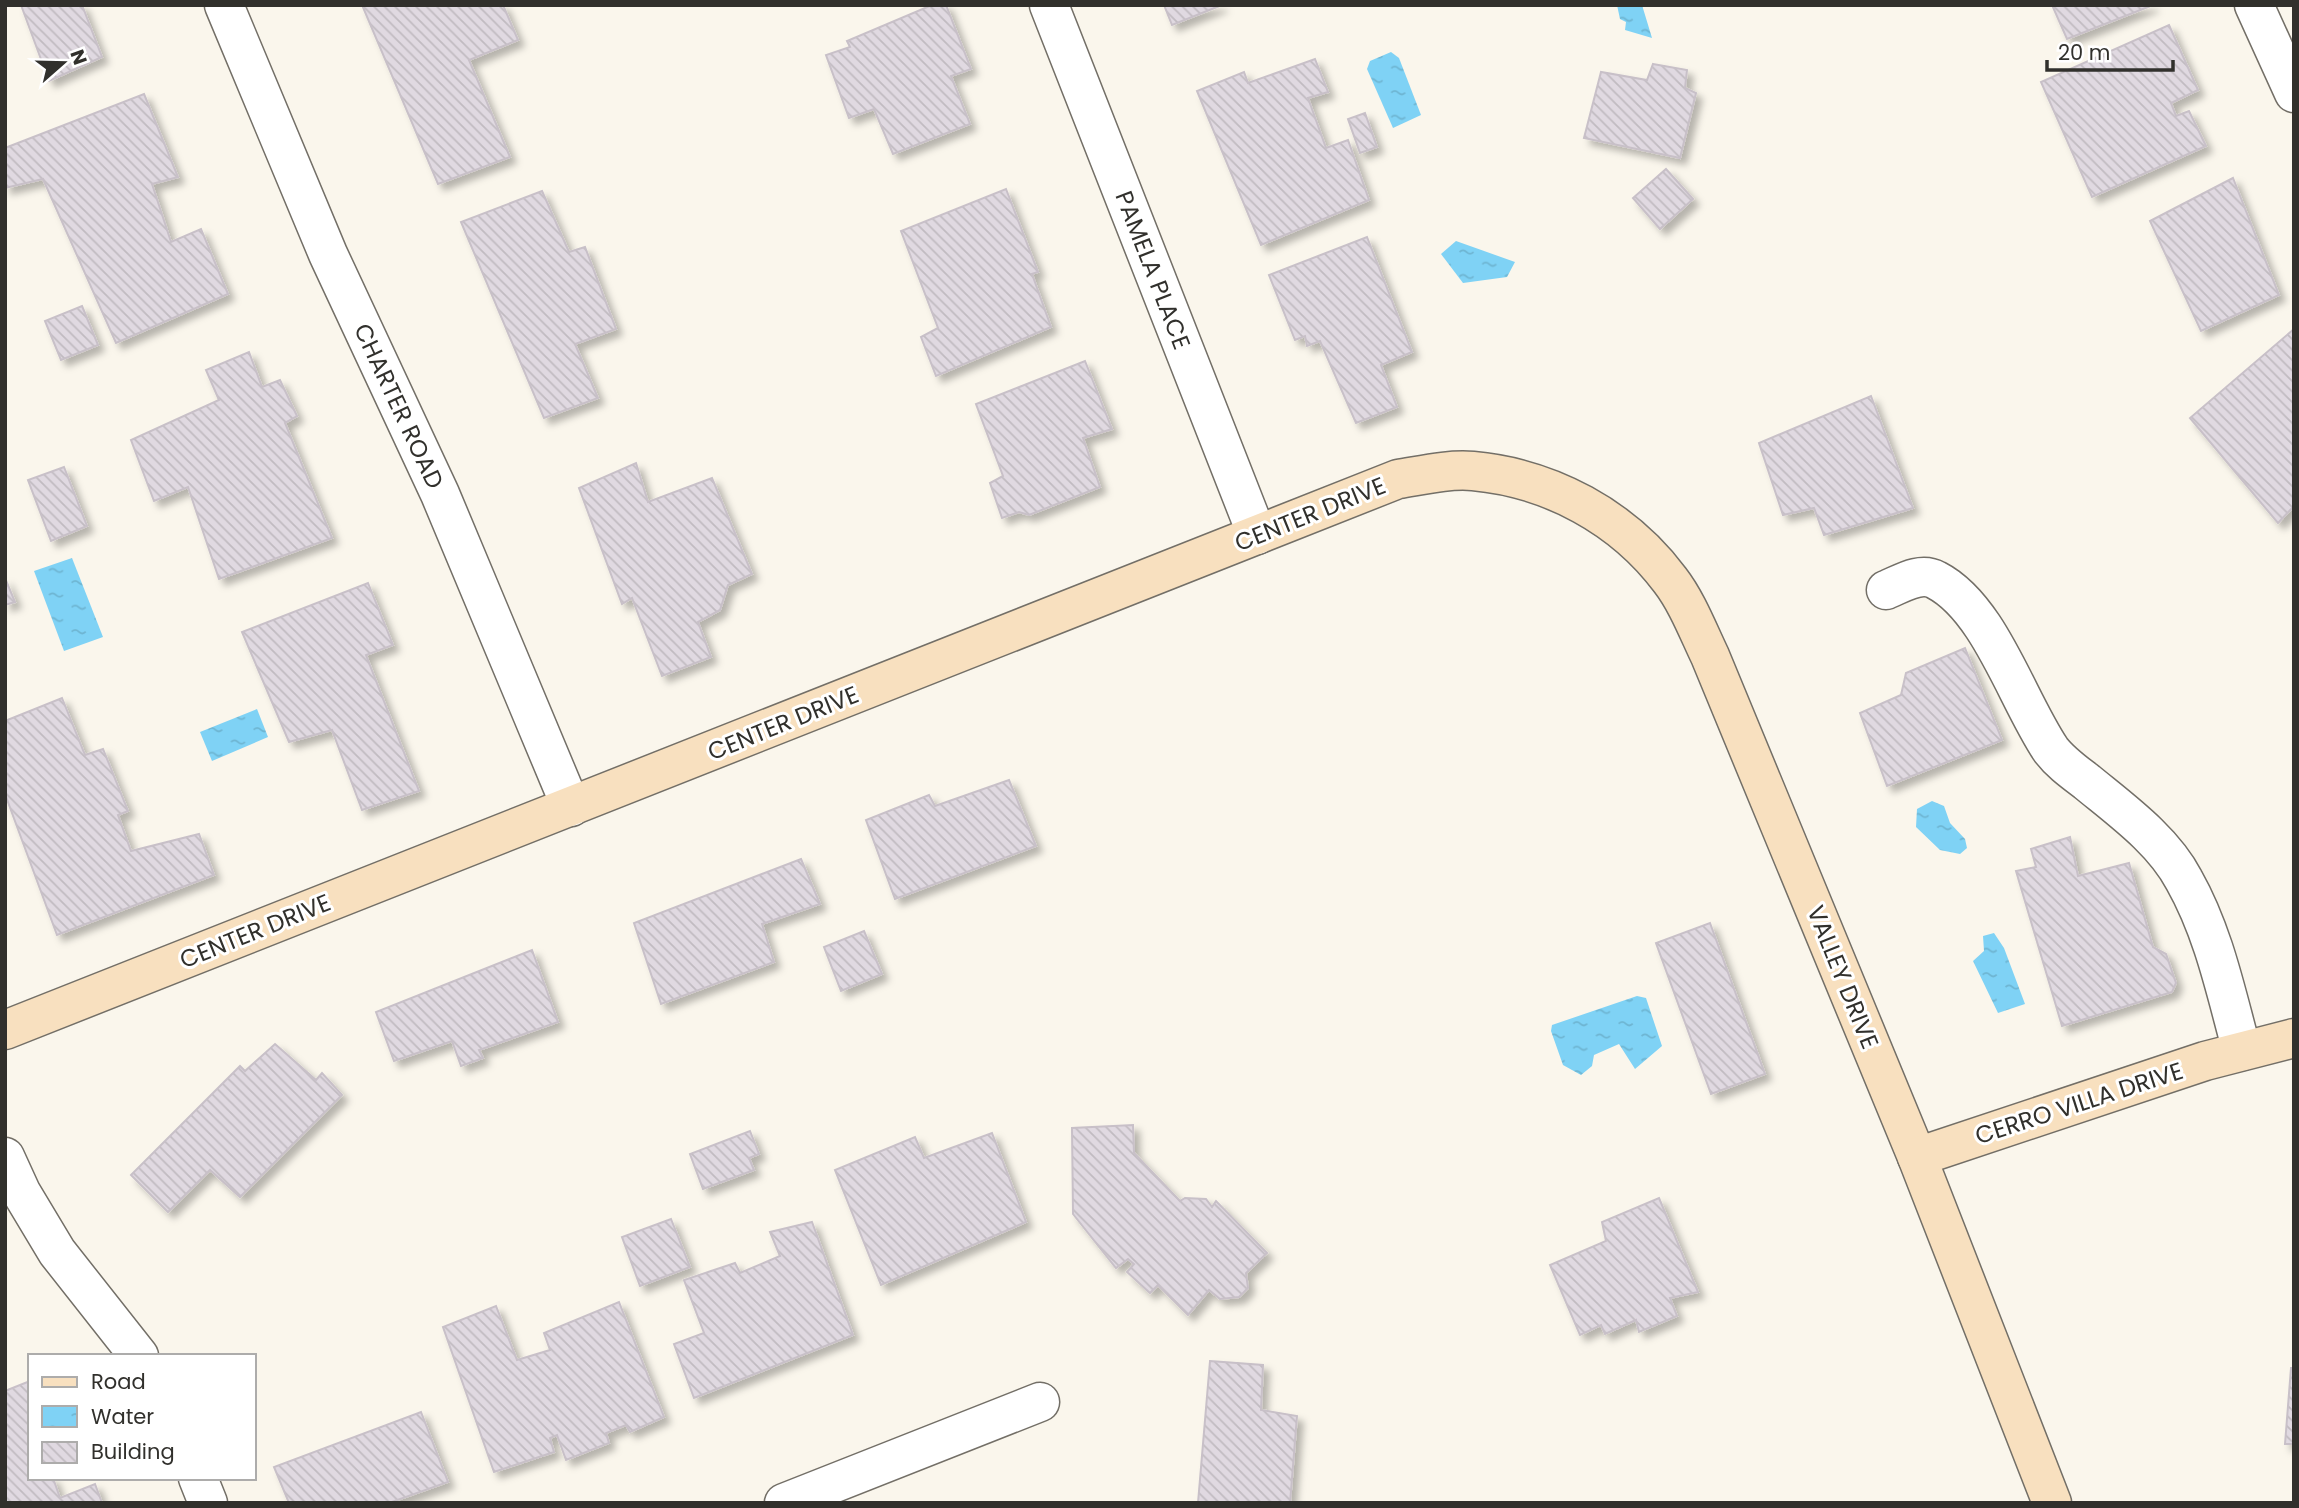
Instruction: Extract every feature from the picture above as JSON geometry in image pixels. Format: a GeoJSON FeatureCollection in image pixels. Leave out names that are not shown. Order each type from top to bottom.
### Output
{"type":"FeatureCollection","features":[{"type":"Feature","properties":{"kind":"street","name":"CHARTER ROAD"},"geometry":{"type":"LineString","coordinates":[[224,5],[328,254],[440,494],[571,807]]}},
{"type":"Feature","properties":{"kind":"street","name":"PAMELA PLACE"},"geometry":{"type":"LineString","coordinates":[[1049,5],[1257,535]]}},
{"type":"Feature","properties":{"kind":"street"},"geometry":{"type":"LineString","coordinates":[[2254,5],[2294,93]]}},
{"type":"Feature","properties":{"kind":"street","name":"CENTER DRIVE"},"geometry":{"type":"LineString","coordinates":[[5,1030],[1398,479],[1436,472],[1471,471],[1535,484],[1568,496]]}},
{"type":"Feature","properties":{"kind":"street","name":"VALLEY DRIVE"},"geometry":{"type":"LineString","coordinates":[[1568,496],[1611,521],[1640,547],[1670,581],[1710,656],[1917,1157],[2052,1503]]}},
{"type":"Feature","properties":{"kind":"street"},"geometry":{"type":"LineString","coordinates":[[1886,590],[1918,577],[1928,577],[1946,587],[1969,607],[2053,753],[2156,842],[2183,877],[2206,922],[2242,1051]]}},
{"type":"Feature","properties":{"kind":"street","name":"CERRO VILLA DRIVE"},"geometry":{"type":"LineString","coordinates":[[1917,1157],[2192,1066],[2294,1038]]}},
{"type":"Feature","properties":{"kind":"street"},"geometry":{"type":"LineString","coordinates":[[5,1157],[21,1192],[57,1252],[137,1354]]}},
{"type":"Feature","properties":{"kind":"street"},"geometry":{"type":"LineString","coordinates":[[785,1503],[1040,1402]]}},
{"type":"Feature","properties":{"kind":"street"},"geometry":{"type":"LineString","coordinates":[[199,1480],[208,1503]]}},
{"type":"Feature","properties":{"kind":"water"},"geometry":{"type":"Polygon","coordinates":[[[1617,5],[1642,5],[1652,38],[1625,30],[1626,22],[1620,19],[1617,5]]]}},
{"type":"Feature","properties":{"kind":"water"},"geometry":{"type":"Polygon","coordinates":[[[1391,52],[1399,58],[1421,115],[1393,128],[1367,69],[1370,61],[1391,52]]]}},
{"type":"Feature","properties":{"kind":"water"},"geometry":{"type":"Polygon","coordinates":[[[1456,241],[1515,262],[1507,277],[1463,283],[1441,254],[1456,241]]]}},
{"type":"Feature","properties":{"kind":"water"},"geometry":{"type":"Polygon","coordinates":[[[72,558],[103,637],[64,651],[34,571],[72,558]]]}},
{"type":"Feature","properties":{"kind":"water"},"geometry":{"type":"Polygon","coordinates":[[[257,709],[268,737],[212,761],[200,732],[257,709]]]}},
{"type":"Feature","properties":{"kind":"water"},"geometry":{"type":"Polygon","coordinates":[[[1932,801],[1944,806],[1950,823],[1965,839],[1967,848],[1960,854],[1940,850],[1916,827],[1917,809],[1932,801]]]}},
{"type":"Feature","properties":{"kind":"water"},"geometry":{"type":"Polygon","coordinates":[[[1994,933],[2004,948],[2025,1004],[1998,1013],[1973,961],[1984,951],[1983,936],[1994,933]]]}},
{"type":"Feature","properties":{"kind":"water"},"geometry":{"type":"Polygon","coordinates":[[[1637,996],[1646,998],[1662,1046],[1635,1069],[1619,1044],[1594,1055],[1592,1066],[1581,1075],[1563,1065],[1551,1031],[1552,1025],[1637,996]]]}},
{"type":"Feature","properties":{"kind":"building"},"geometry":{"type":"Polygon","coordinates":[[[21,5],[82,5],[102,57],[49,81],[21,5]]]}},
{"type":"Feature","properties":{"kind":"building"},"geometry":{"type":"Polygon","coordinates":[[[362,5],[503,5],[518,40],[469,60],[510,157],[438,184],[362,5]]]}},
{"type":"Feature","properties":{"kind":"building"},"geometry":{"type":"Polygon","coordinates":[[[932,5],[946,5],[971,69],[951,76],[970,124],[893,154],[874,109],[849,118],[826,55],[850,47],[847,41],[932,5]]]}},
{"type":"Feature","properties":{"kind":"building"},"geometry":{"type":"Polygon","coordinates":[[[1164,5],[1222,5],[1172,25],[1164,5]]]}},
{"type":"Feature","properties":{"kind":"building"},"geometry":{"type":"Polygon","coordinates":[[[2052,5],[2153,5],[2067,39],[2052,5]]]}},
{"type":"Feature","properties":{"kind":"building"},"geometry":{"type":"Polygon","coordinates":[[[2169,25],[2198,90],[2171,103],[2176,116],[2189,111],[2206,146],[2092,197],[2041,82],[2169,25]]]}},
{"type":"Feature","properties":{"kind":"building"},"geometry":{"type":"Polygon","coordinates":[[[1315,59],[1328,92],[1308,98],[1326,148],[1348,140],[1369,200],[1261,245],[1197,91],[1244,72],[1248,83],[1315,59]]]}},
{"type":"Feature","properties":{"kind":"building"},"geometry":{"type":"Polygon","coordinates":[[[1653,64],[1687,70],[1685,88],[1696,93],[1680,158],[1584,138],[1601,72],[1647,80],[1653,64]]]}},
{"type":"Feature","properties":{"kind":"building"},"geometry":{"type":"Polygon","coordinates":[[[144,94],[178,177],[152,184],[171,242],[201,229],[228,294],[116,343],[43,179],[5,188],[5,148],[144,94]]]}},
{"type":"Feature","properties":{"kind":"building"},"geometry":{"type":"Polygon","coordinates":[[[1365,113],[1377,147],[1360,153],[1348,119],[1365,113]]]}},
{"type":"Feature","properties":{"kind":"building"},"geometry":{"type":"Polygon","coordinates":[[[1666,169],[1693,199],[1660,229],[1633,198],[1666,169]]]}},
{"type":"Feature","properties":{"kind":"building"},"geometry":{"type":"Polygon","coordinates":[[[2233,178],[2279,295],[2201,331],[2150,221],[2233,178]]]}},
{"type":"Feature","properties":{"kind":"building"},"geometry":{"type":"Polygon","coordinates":[[[1006,189],[1038,272],[1032,274],[1051,327],[936,376],[921,337],[938,328],[901,231],[1006,189]]]}},
{"type":"Feature","properties":{"kind":"building"},"geometry":{"type":"Polygon","coordinates":[[[542,191],[569,252],[585,247],[616,329],[575,344],[598,398],[544,418],[461,222],[542,191]]]}},
{"type":"Feature","properties":{"kind":"building"},"geometry":{"type":"Polygon","coordinates":[[[1367,237],[1412,352],[1381,365],[1397,407],[1356,423],[1320,341],[1307,346],[1305,336],[1295,340],[1269,275],[1367,237]]]}},
{"type":"Feature","properties":{"kind":"building"},"geometry":{"type":"Polygon","coordinates":[[[82,306],[98,345],[61,360],[45,321],[82,306]]]}},
{"type":"Feature","properties":{"kind":"building"},"geometry":{"type":"Polygon","coordinates":[[[2294,329],[2294,506],[2278,523],[2190,418],[2294,329]]]}},
{"type":"Feature","properties":{"kind":"building"},"geometry":{"type":"Polygon","coordinates":[[[249,352],[262,387],[280,380],[297,416],[285,423],[332,538],[219,579],[188,487],[154,501],[131,440],[219,400],[206,370],[249,352]]]}},
{"type":"Feature","properties":{"kind":"building"},"geometry":{"type":"Polygon","coordinates":[[[1085,361],[1112,429],[1083,438],[1100,487],[1029,515],[1019,512],[1002,518],[990,483],[1003,476],[976,404],[1085,361]]]}},
{"type":"Feature","properties":{"kind":"building"},"geometry":{"type":"Polygon","coordinates":[[[1871,396],[1913,508],[1824,535],[1814,508],[1783,515],[1759,443],[1871,396]]]}},
{"type":"Feature","properties":{"kind":"building"},"geometry":{"type":"Polygon","coordinates":[[[636,463],[648,502],[712,478],[752,574],[728,585],[720,610],[698,622],[711,657],[662,676],[632,598],[622,604],[579,488],[636,463]]]}},
{"type":"Feature","properties":{"kind":"building"},"geometry":{"type":"Polygon","coordinates":[[[64,467],[87,526],[51,541],[28,480],[64,467]]]}},
{"type":"Feature","properties":{"kind":"building"},"geometry":{"type":"Polygon","coordinates":[[[5,578],[15,602],[5,605],[5,578]]]}},
{"type":"Feature","properties":{"kind":"building"},"geometry":{"type":"Polygon","coordinates":[[[368,583],[393,645],[366,655],[419,791],[362,810],[332,730],[289,742],[242,632],[368,583]]]}},
{"type":"Feature","properties":{"kind":"building"},"geometry":{"type":"Polygon","coordinates":[[[1965,648],[2002,740],[1887,786],[1860,713],[1901,695],[1906,673],[1965,648]]]}},
{"type":"Feature","properties":{"kind":"building"},"geometry":{"type":"Polygon","coordinates":[[[62,698],[85,755],[103,749],[128,811],[118,815],[131,851],[199,834],[214,875],[57,935],[5,794],[5,721],[62,698]]]}},
{"type":"Feature","properties":{"kind":"building"},"geometry":{"type":"Polygon","coordinates":[[[1009,780],[1036,846],[895,899],[866,820],[929,795],[935,806],[1009,780]]]}},
{"type":"Feature","properties":{"kind":"building"},"geometry":{"type":"Polygon","coordinates":[[[2070,837],[2078,876],[2129,863],[2153,947],[2166,954],[2176,983],[2172,992],[2062,1026],[2016,871],[2036,867],[2031,849],[2070,837]]]}},
{"type":"Feature","properties":{"kind":"building"},"geometry":{"type":"Polygon","coordinates":[[[801,859],[820,904],[762,924],[774,962],[661,1004],[634,923],[801,859]]]}},
{"type":"Feature","properties":{"kind":"building"},"geometry":{"type":"Polygon","coordinates":[[[1710,923],[1765,1074],[1711,1094],[1656,943],[1710,923]]]}},
{"type":"Feature","properties":{"kind":"building"},"geometry":{"type":"Polygon","coordinates":[[[864,931],[882,974],[841,991],[824,947],[864,931]]]}},
{"type":"Feature","properties":{"kind":"building"},"geometry":{"type":"Polygon","coordinates":[[[532,950],[558,1022],[479,1050],[483,1058],[461,1066],[452,1041],[394,1061],[376,1012],[532,950]]]}},
{"type":"Feature","properties":{"kind":"building"},"geometry":{"type":"Polygon","coordinates":[[[275,1044],[316,1080],[322,1073],[342,1095],[240,1197],[210,1170],[168,1212],[131,1175],[240,1066],[245,1071],[275,1044]]]}},
{"type":"Feature","properties":{"kind":"building"},"geometry":{"type":"Polygon","coordinates":[[[1133,1125],[1134,1153],[1180,1201],[1185,1198],[1206,1199],[1212,1207],[1216,1201],[1267,1253],[1246,1273],[1248,1288],[1239,1297],[1220,1299],[1209,1290],[1188,1315],[1158,1285],[1150,1293],[1127,1272],[1134,1264],[1128,1259],[1116,1268],[1073,1214],[1072,1128],[1133,1125]]]}},
{"type":"Feature","properties":{"kind":"building"},"geometry":{"type":"Polygon","coordinates":[[[750,1131],[759,1154],[749,1158],[754,1170],[703,1189],[690,1154],[750,1131]]]}},
{"type":"Feature","properties":{"kind":"building"},"geometry":{"type":"Polygon","coordinates":[[[992,1133],[1026,1222],[881,1285],[835,1170],[915,1137],[924,1158],[992,1133]]]}},
{"type":"Feature","properties":{"kind":"building"},"geometry":{"type":"Polygon","coordinates":[[[1659,1198],[1698,1292],[1670,1298],[1677,1316],[1639,1332],[1636,1320],[1605,1334],[1601,1325],[1580,1335],[1550,1265],[1606,1241],[1602,1222],[1659,1198]]]}},
{"type":"Feature","properties":{"kind":"building"},"geometry":{"type":"Polygon","coordinates":[[[671,1219],[690,1267],[640,1286],[622,1237],[671,1219]]]}},
{"type":"Feature","properties":{"kind":"building"},"geometry":{"type":"Polygon","coordinates":[[[812,1222],[853,1335],[694,1398],[674,1344],[704,1333],[684,1280],[735,1263],[740,1273],[780,1256],[770,1232],[812,1222]]]}},
{"type":"Feature","properties":{"kind":"building"},"geometry":{"type":"Polygon","coordinates":[[[619,1302],[664,1417],[630,1432],[626,1425],[606,1433],[609,1443],[566,1460],[557,1435],[550,1438],[554,1452],[494,1472],[443,1327],[496,1306],[517,1360],[550,1350],[544,1333],[619,1302]]]}},
{"type":"Feature","properties":{"kind":"building"},"geometry":{"type":"Polygon","coordinates":[[[1210,1361],[1263,1365],[1261,1410],[1297,1416],[1290,1503],[1198,1503],[1210,1361]]]}},
{"type":"Feature","properties":{"kind":"building"},"geometry":{"type":"Polygon","coordinates":[[[2291,1368],[2294,1368],[2294,1444],[2285,1444],[2291,1368]]]}},
{"type":"Feature","properties":{"kind":"building"},"geometry":{"type":"Polygon","coordinates":[[[28,1382],[28,1480],[54,1480],[60,1498],[95,1484],[102,1503],[5,1503],[5,1391],[28,1382]]]}},
{"type":"Feature","properties":{"kind":"building"},"geometry":{"type":"Polygon","coordinates":[[[421,1412],[448,1482],[389,1503],[289,1503],[274,1467],[421,1412]]]}}]}
